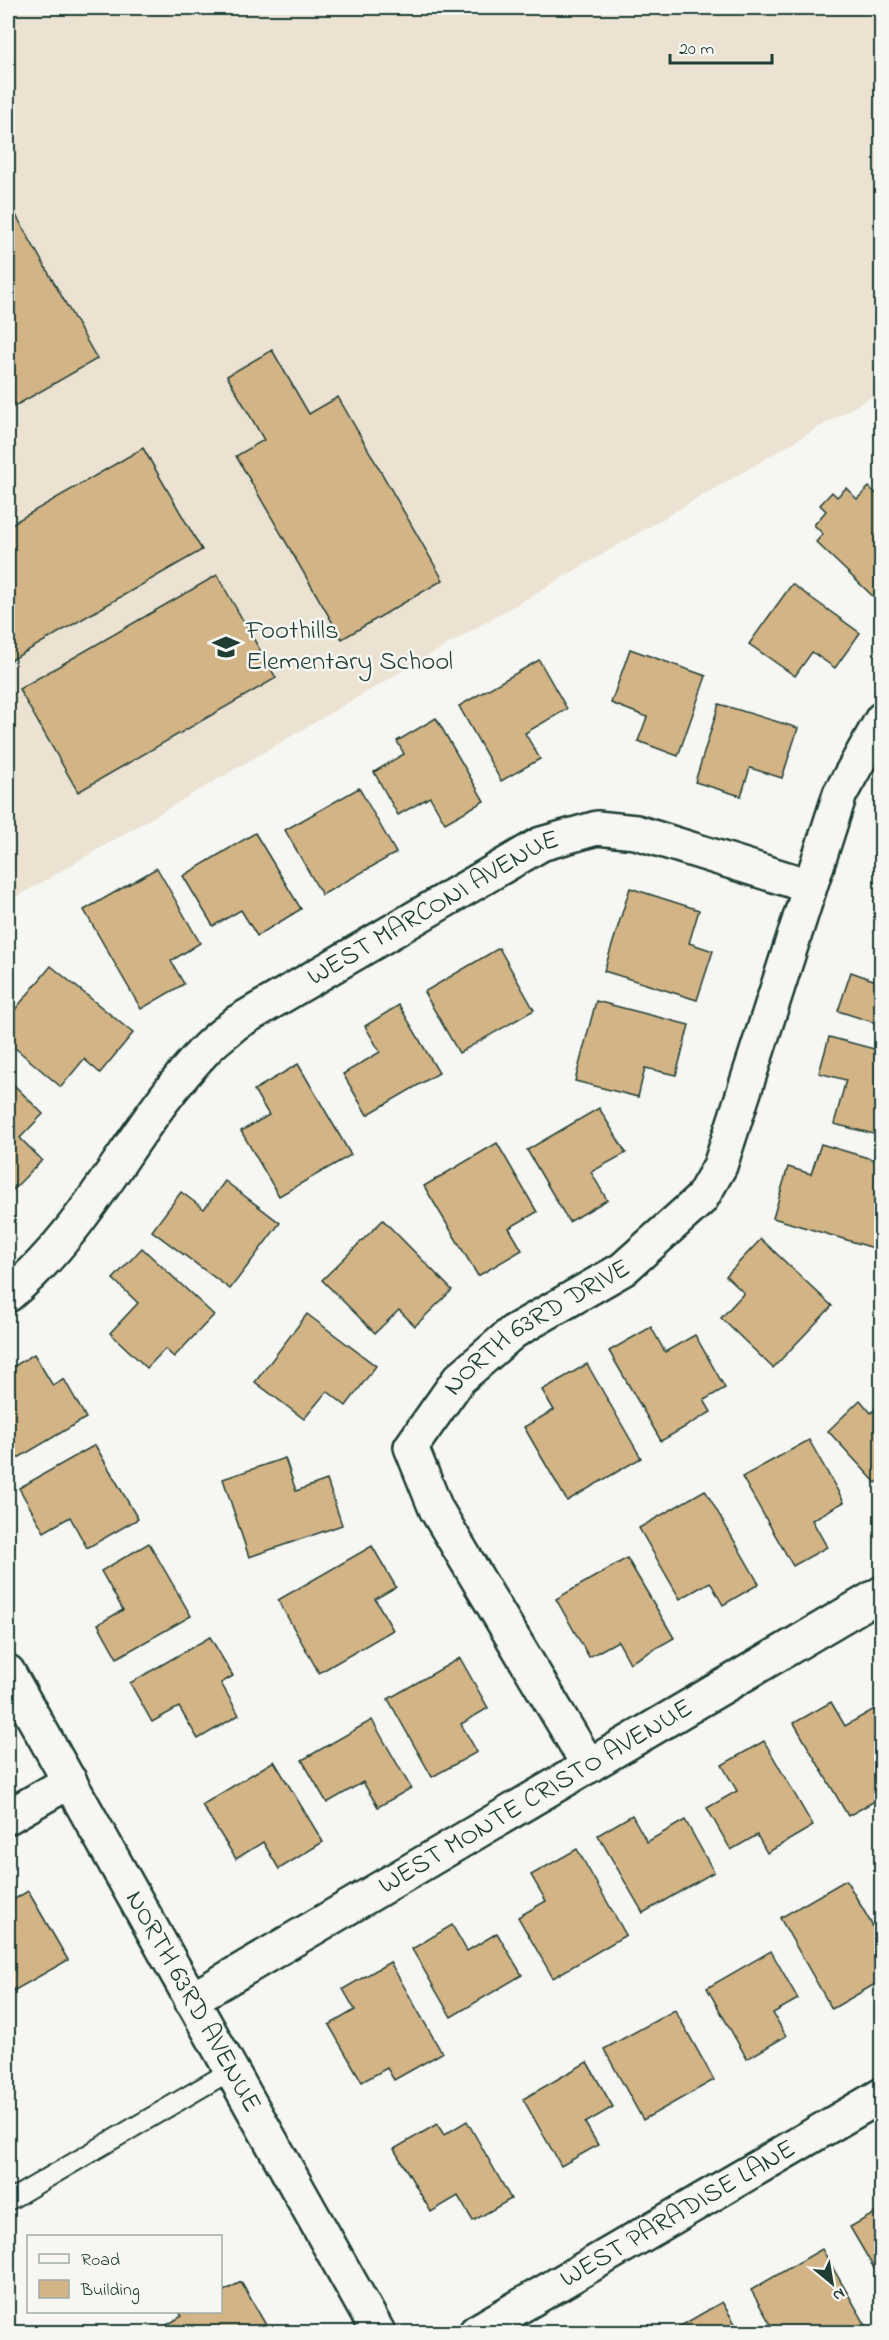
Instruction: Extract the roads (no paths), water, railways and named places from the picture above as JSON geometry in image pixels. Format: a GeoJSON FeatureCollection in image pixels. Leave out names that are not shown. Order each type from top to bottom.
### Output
{"type":"FeatureCollection","features":[{"type":"Feature","properties":{"kind":"street"},"geometry":{"type":"LineString","coordinates":[[809,886],[840,794],[882,718]]}},
{"type":"Feature","properties":{"kind":"street","name":"WEST MARCONI AVENUE"},"geometry":{"type":"LineString","coordinates":[[8,1295],[65,1237],[173,1089],[206,1049],[236,1023],[541,844],[597,828],[636,832],[809,886]]}},
{"type":"Feature","properties":{"kind":"street","name":"NORTH 63RD DRIVE"},"geometry":{"type":"LineString","coordinates":[[589,1766],[436,1509],[411,1447],[459,1379],[513,1332],[623,1269],[701,1199],[720,1166],[809,886]]}},
{"type":"Feature","properties":{"kind":"street","name":"WEST MONTE CRISTO AVENUE"},"geometry":{"type":"LineString","coordinates":[[191,2000],[882,1593]]}},
{"type":"Feature","properties":{"kind":"street","name":"NORTH 63RD AVENUE"},"geometry":{"type":"LineString","coordinates":[[8,1672],[378,2332]]}},
{"type":"Feature","properties":{"kind":"street"},"geometry":{"type":"LineString","coordinates":[[8,1817],[70,1781]]}},
{"type":"Feature","properties":{"kind":"street","name":"WEST PARADISE LANE"},"geometry":{"type":"LineString","coordinates":[[476,2332],[882,2095]]}},
{"type":"Feature","properties":{"kind":"lane"},"geometry":{"type":"LineString","coordinates":[[8,2201],[230,2071]]}},
{"type":"Feature","properties":{"kind":"place","name":"Foothills Elementary School"},"geometry":{"type":"Point","coordinates":[226,647]}}]}
